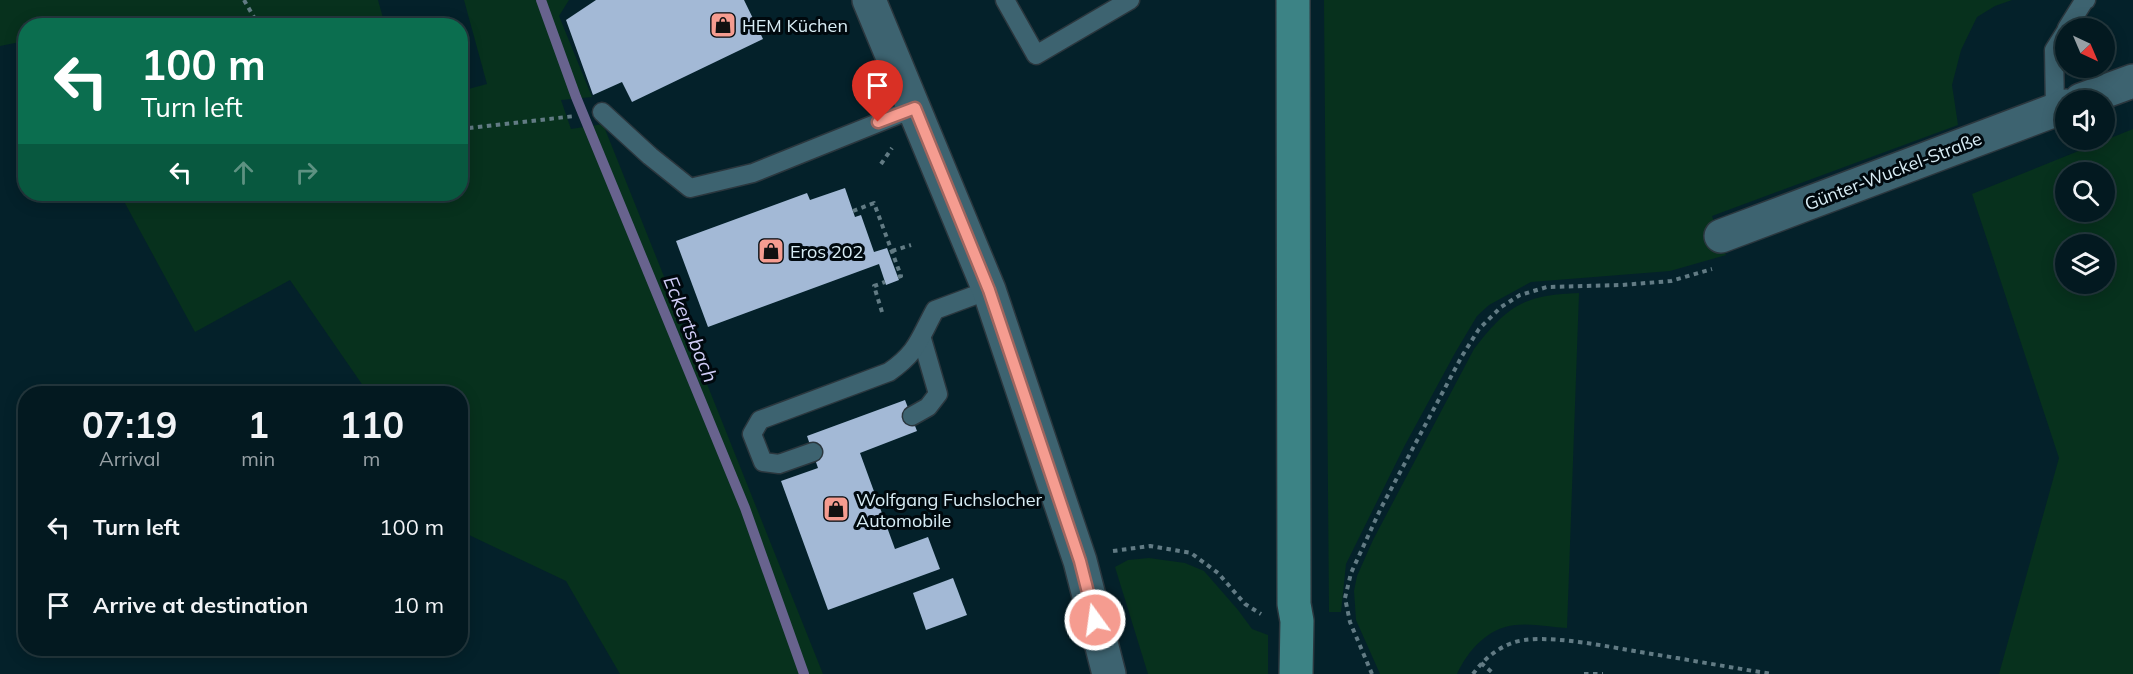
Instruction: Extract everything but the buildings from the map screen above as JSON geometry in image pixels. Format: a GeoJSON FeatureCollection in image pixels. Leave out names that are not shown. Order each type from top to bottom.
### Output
{"type":"FeatureCollection","features":[{"type":"Feature","properties":{"kind":"main road"},"geometry":{"type":"LineString","coordinates":[[1293,0],[1293,461],[1296,674]]}},
{"type":"Feature","properties":{"kind":"street"},"geometry":{"type":"LineString","coordinates":[[869,0],[989,290],[1080,561],[1109,674]]}},
{"type":"Feature","properties":{"kind":"street","name":"Günter-Wuckel-Straße"},"geometry":{"type":"LineString","coordinates":[[2109,90],[2133,81]]}},
{"type":"Feature","properties":{"kind":"street","name":"Günter-Wuckel-Straße"},"geometry":{"type":"LineString","coordinates":[[1721,236],[2055,111]]}},
{"type":"Feature","properties":{"kind":"lane"},"geometry":{"type":"LineString","coordinates":[[1005,0],[1036,55],[1130,0]]}},
{"type":"Feature","properties":{"kind":"lane"},"geometry":{"type":"LineString","coordinates":[[2073,18],[2084,0]]}},
{"type":"Feature","properties":{"kind":"lane"},"geometry":{"type":"LineString","coordinates":[[602,112],[650,156],[690,188],[753,174],[915,108]]}},
{"type":"Feature","properties":{"kind":"lane"},"geometry":{"type":"LineString","coordinates":[[813,452],[779,464],[763,462],[752,434],[760,420],[889,372],[905,361],[922,339],[935,310],[989,290]]}},
{"type":"Feature","properties":{"kind":"lane"},"geometry":{"type":"LineString","coordinates":[[912,416],[928,407],[938,394],[922,339]]}},
{"type":"Feature","properties":{"kind":"path"},"geometry":{"type":"LineString","coordinates":[[244,0],[254,18]]}},
{"type":"Feature","properties":{"kind":"path"},"geometry":{"type":"LineString","coordinates":[[468,128],[562,118]]}},
{"type":"Feature","properties":{"kind":"path"},"geometry":{"type":"LineString","coordinates":[[853,211],[874,203],[901,276],[898,277]]}},
{"type":"Feature","properties":{"kind":"path"},"geometry":{"type":"LineString","coordinates":[[1372,674],[1350,622],[1345,598],[1351,573],[1381,508],[1462,356],[1479,329],[1501,307],[1520,295],[1547,287],[1671,281],[1733,263],[1721,236]]}},
{"type":"Feature","properties":{"kind":"path"},"geometry":{"type":"LineString","coordinates":[[892,251],[911,245]]}},
{"type":"Feature","properties":{"kind":"path"},"geometry":{"type":"LineString","coordinates":[[882,312],[874,286],[885,282]]}},
{"type":"Feature","properties":{"kind":"path"},"geometry":{"type":"LineString","coordinates":[[1109,552],[1150,546],[1191,553],[1218,573],[1245,604],[1266,618]]}},
{"type":"Feature","properties":{"kind":"path"},"geometry":{"type":"LineString","coordinates":[[1473,674],[1481,663],[1494,652],[1514,642],[1546,639],[1772,674]]}},
{"type":"Feature","properties":{"kind":"path"},"geometry":{"type":"LineString","coordinates":[[1481,663],[1494,674]]}},
{"type":"Feature","properties":{"kind":"path"},"geometry":{"type":"LineString","coordinates":[[1584,674],[1604,674]]}},
{"type":"Feature","properties":{"kind":"green space"},"geometry":{"type":"Polygon","coordinates":[[[0,0],[378,0],[383,18],[18,18],[18,42],[0,46],[0,0]]]}},
{"type":"Feature","properties":{"kind":"green space"},"geometry":{"type":"Polygon","coordinates":[[[464,0],[569,0],[559,16],[592,97],[561,100],[571,129],[603,124],[823,674],[620,674],[566,581],[468,534],[468,386],[363,386],[290,280],[195,332],[124,201],[468,201],[468,89],[487,84],[464,0]]]}},
{"type":"Feature","properties":{"kind":"green space"},"geometry":{"type":"Polygon","coordinates":[[[1324,0],[2012,0],[1995,6],[1977,17],[1961,50],[1952,85],[1958,125],[1712,216],[1726,255],[1670,271],[1531,282],[1489,305],[1477,316],[1455,353],[1405,445],[1346,564],[1341,612],[1329,612],[1324,0]]]}},
{"type":"Feature","properties":{"kind":"green space"},"geometry":{"type":"Polygon","coordinates":[[[2133,129],[2133,674],[1999,674],[2059,458],[1972,194],[2081,150],[2115,150],[2115,136],[2133,129]]]}},
{"type":"Feature","properties":{"kind":"green space"},"geometry":{"type":"Polygon","coordinates":[[[1579,293],[1567,628],[1534,625],[1505,627],[1488,635],[1480,642],[1467,657],[1457,674],[1380,674],[1356,620],[1354,591],[1357,576],[1373,540],[1474,349],[1486,334],[1508,312],[1519,305],[1544,296],[1579,293]]]}},
{"type":"Feature","properties":{"kind":"green space"},"geometry":{"type":"Polygon","coordinates":[[[1149,558],[1185,563],[1204,571],[1252,629],[1268,635],[1268,674],[1148,674],[1115,567],[1128,560],[1149,558]]]}},
{"type":"Feature","properties":{"kind":"waterway","name":"Eckertsbach"},"geometry":{"type":"LineString","coordinates":[[541,0],[576,97],[745,508],[804,674]]}},
{"type":"Feature","properties":{"kind":"place","name":"HEM Küchen"},"geometry":{"type":"Point","coordinates":[723,25]}},
{"type":"Feature","properties":{"kind":"place","name":"Eros 202"},"geometry":{"type":"Point","coordinates":[771,251]}},
{"type":"Feature","properties":{"kind":"place","name":"Wolfgang Fuchslocher Automobile"},"geometry":{"type":"Point","coordinates":[836,509]}},
{"type":"Feature","properties":{"kind":"route"},"geometry":{"type":"LineString","coordinates":[[878,122],[915,108],[989,290],[1080,561],[1095,620]]}}]}
